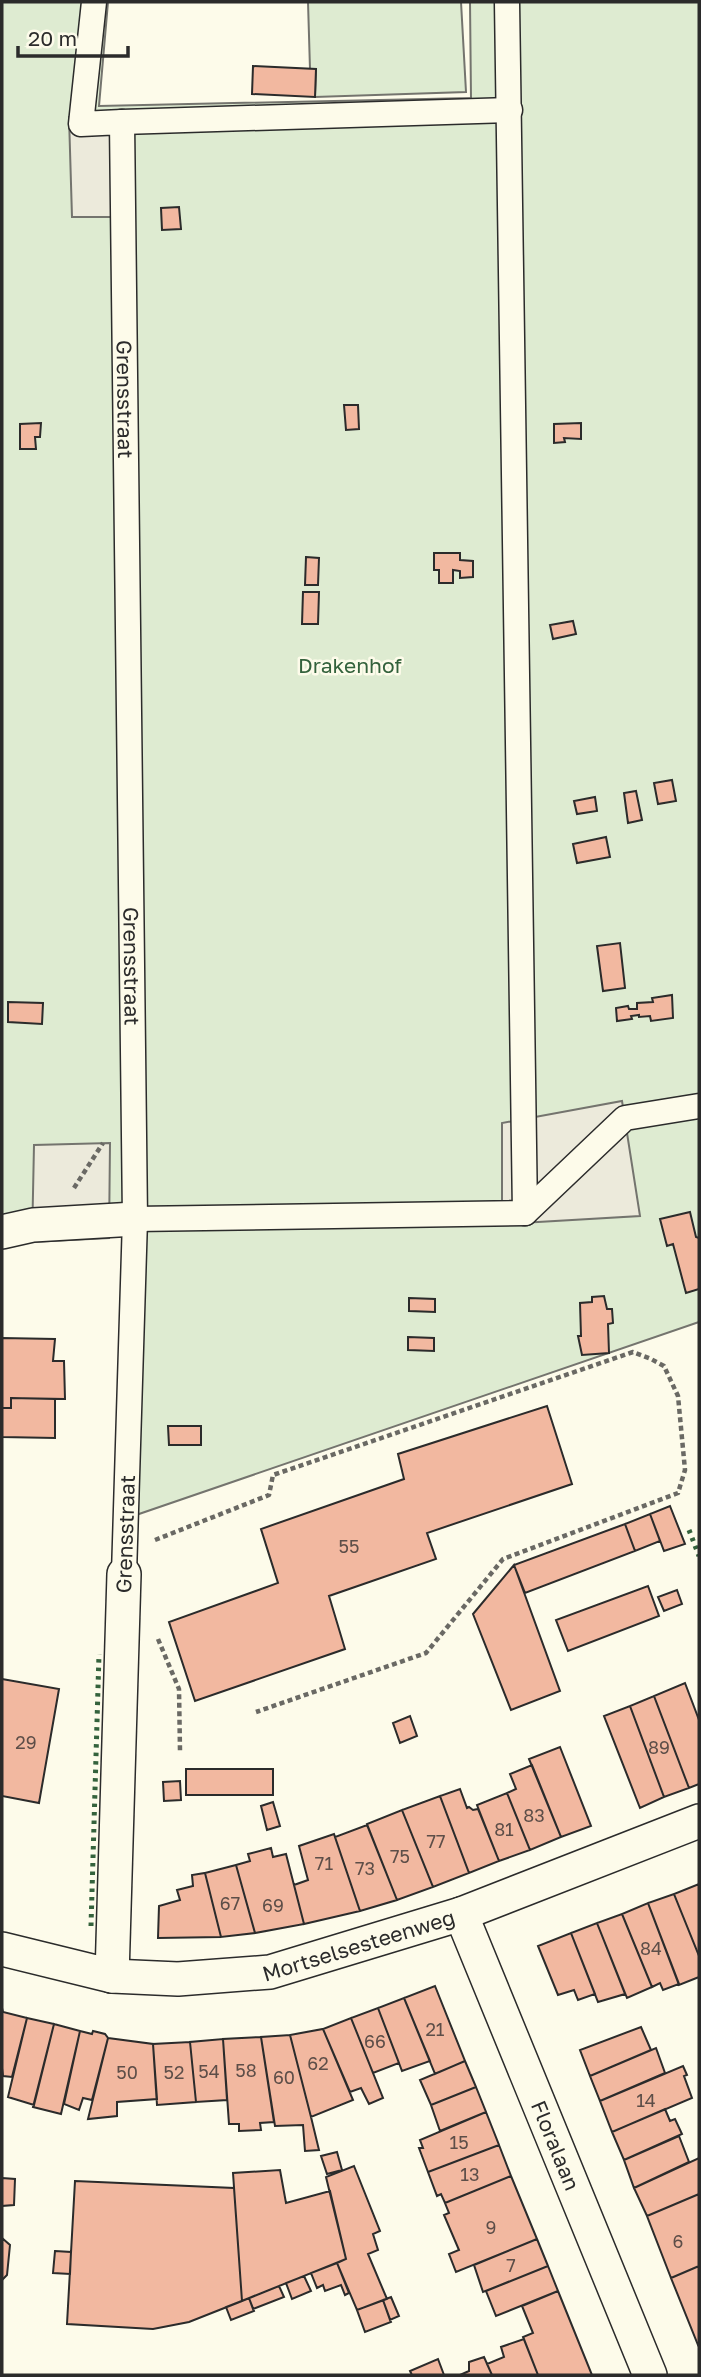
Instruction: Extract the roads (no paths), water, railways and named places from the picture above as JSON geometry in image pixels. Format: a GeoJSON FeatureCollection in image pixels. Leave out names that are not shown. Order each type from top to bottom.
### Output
{"type":"FeatureCollection","features":[{"type":"Feature","properties":{"kind":"street"},"geometry":{"type":"LineString","coordinates":[[94,2],[80,124],[510,110]]}},
{"type":"Feature","properties":{"kind":"street"},"geometry":{"type":"LineString","coordinates":[[508,2],[525,1213]]}},
{"type":"Feature","properties":{"kind":"street","name":"Grensstraat"},"geometry":{"type":"LineString","coordinates":[[112,1976],[135,1219],[122,122]]}},
{"type":"Feature","properties":{"kind":"street"},"geometry":{"type":"LineString","coordinates":[[2,1232],[33,1225],[135,1219],[525,1213],[625,1118],[699,1106]]}},
{"type":"Feature","properties":{"kind":"street","name":"Mortselsesteenweg"},"geometry":{"type":"LineString","coordinates":[[2,1950],[112,1976],[178,1979],[270,1972],[461,1914],[699,1821]]}},
{"type":"Feature","properties":{"kind":"street","name":"Floralaan"},"geometry":{"type":"LineString","coordinates":[[461,1914],[650,2375]]}},
{"type":"Feature","properties":{"kind":"park label","name":"Drakenhof"},"geometry":{"type":"Point","coordinates":[350,665]}}]}
